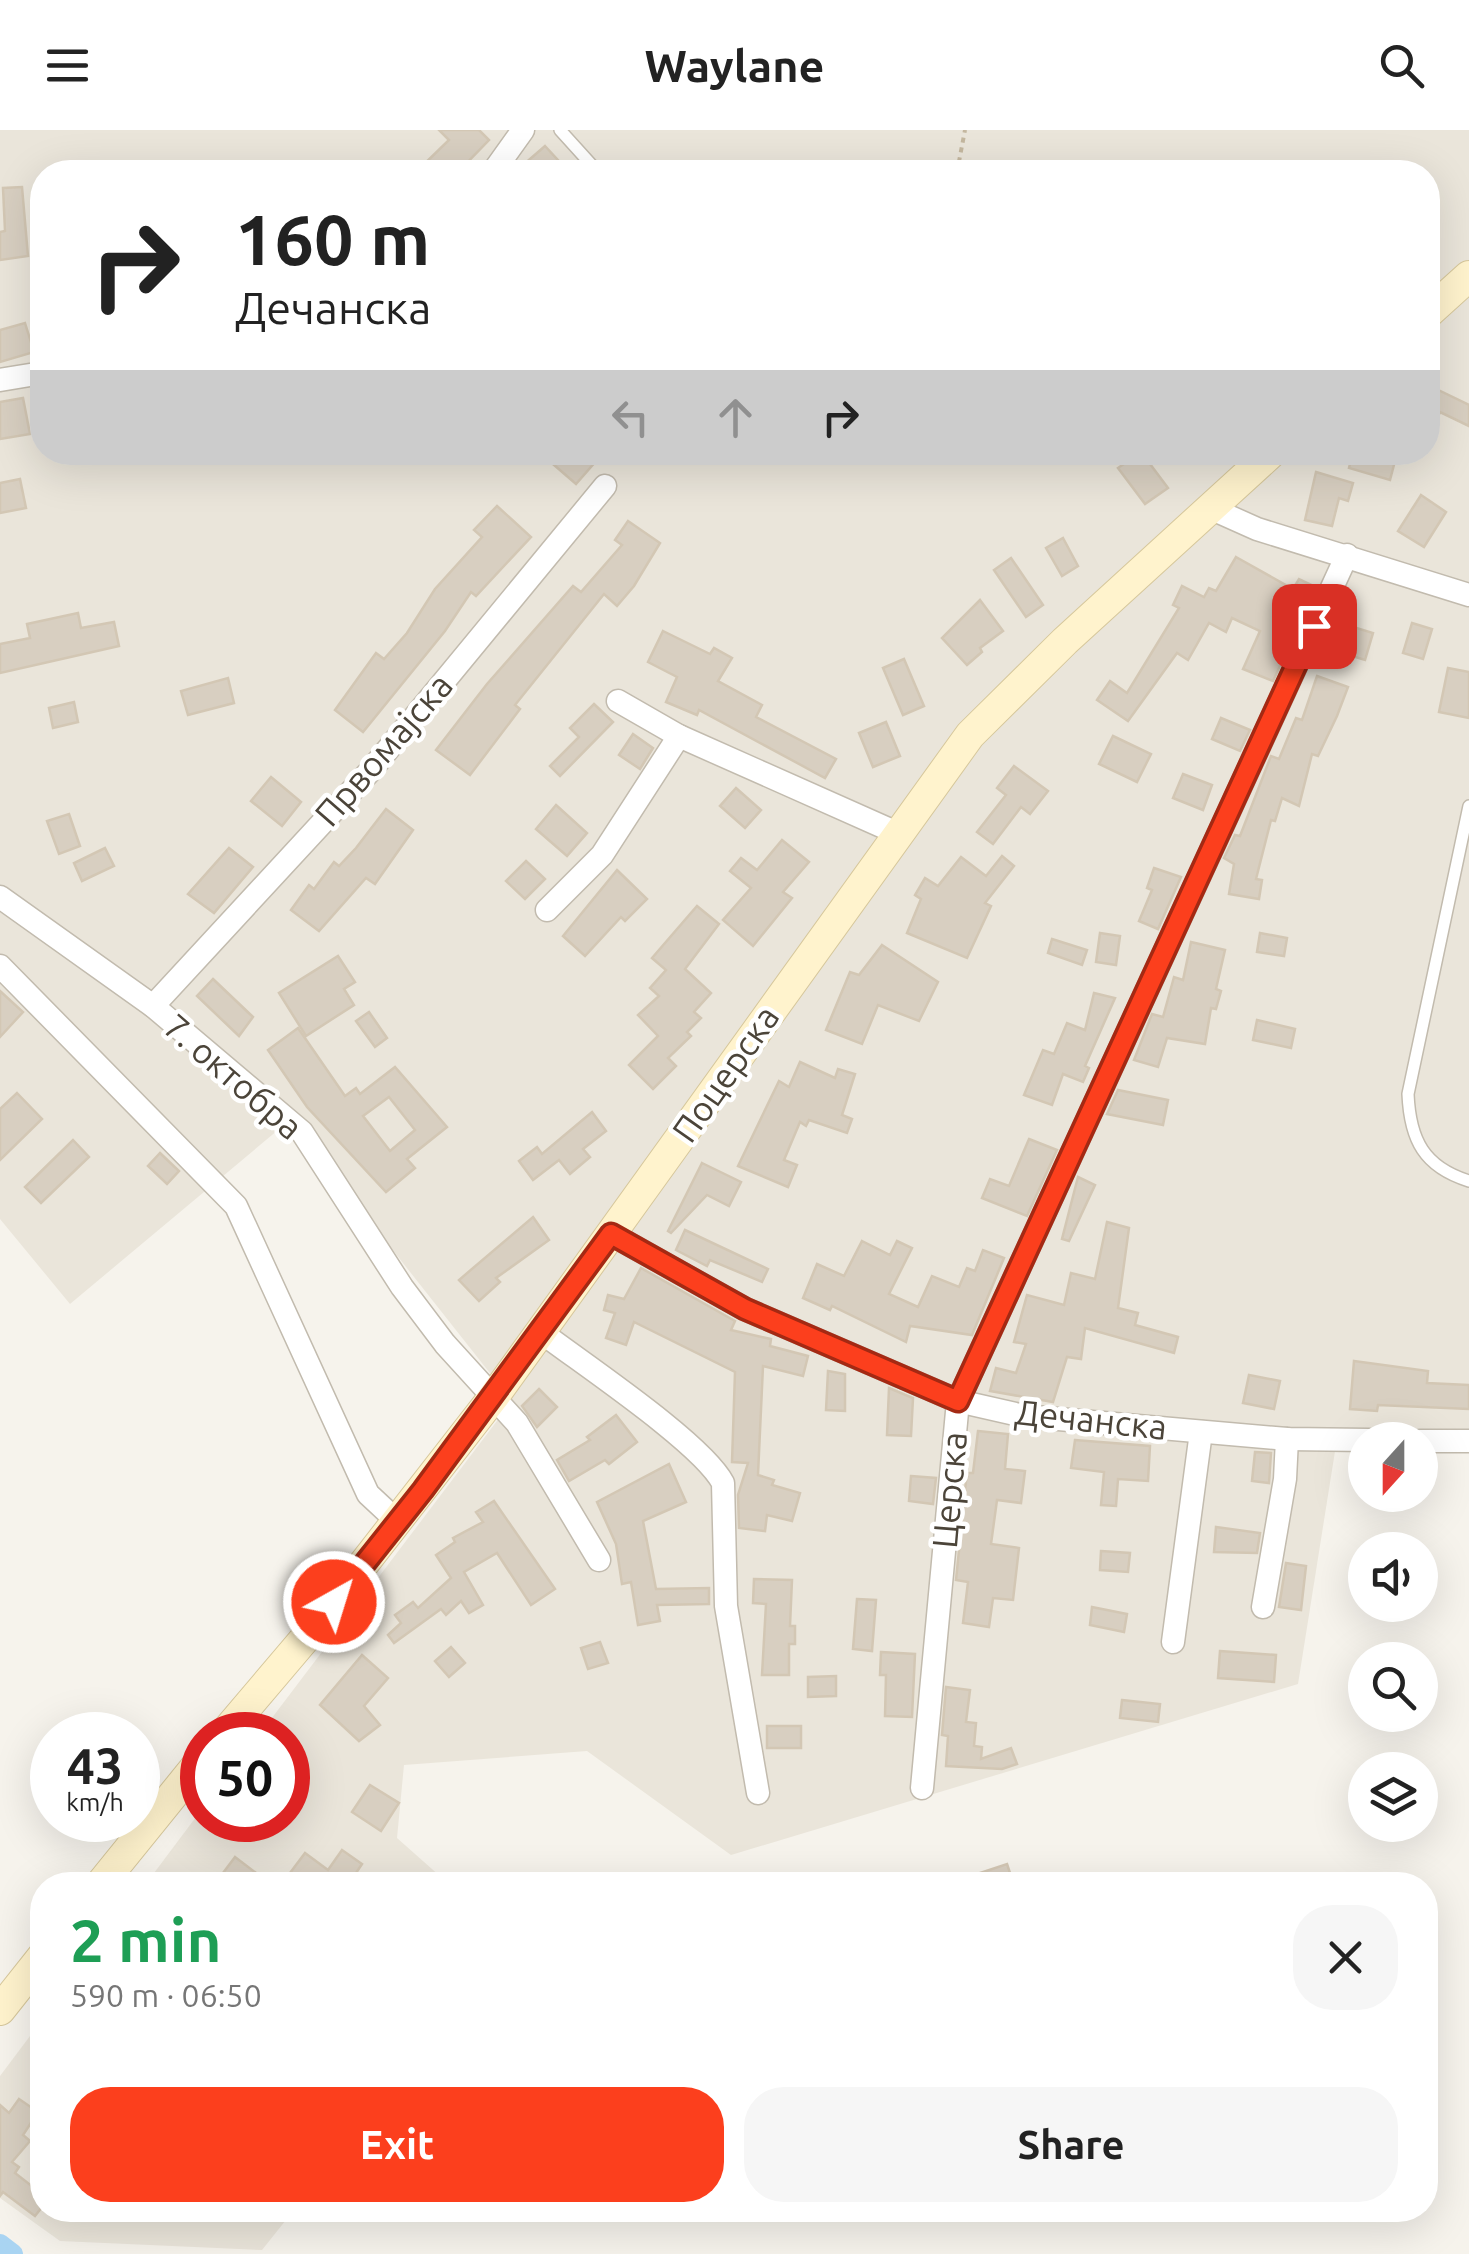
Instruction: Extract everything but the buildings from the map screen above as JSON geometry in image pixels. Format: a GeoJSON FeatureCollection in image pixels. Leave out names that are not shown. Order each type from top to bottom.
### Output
{"type":"FeatureCollection","features":[{"type":"Feature","properties":{"kind":"main road"},"geometry":{"type":"LineString","coordinates":[[1440,303],[1469,276]]}},
{"type":"Feature","properties":{"kind":"main road","name":"Поцерска"},"geometry":{"type":"LineString","coordinates":[[241,1712],[398,1522],[494,1395],[897,833],[987,717],[1258,465]]}},
{"type":"Feature","properties":{"kind":"main road"},"geometry":{"type":"LineString","coordinates":[[111,1872],[180,1786]]}},
{"type":"Feature","properties":{"kind":"main road"},"geometry":{"type":"LineString","coordinates":[[0,2010],[30,1972]]}},
{"type":"Feature","properties":{"kind":"street"},"geometry":{"type":"LineString","coordinates":[[502,160],[524,130]]}},
{"type":"Feature","properties":{"kind":"street"},"geometry":{"type":"LineString","coordinates":[[0,380],[30,375]]}},
{"type":"Feature","properties":{"kind":"street","name":"Првомајска"},"geometry":{"type":"LineString","coordinates":[[153,1006],[370,770],[605,486]]}},
{"type":"Feature","properties":{"kind":"street"},"geometry":{"type":"LineString","coordinates":[[1210,508],[1256,529],[1469,595]]}},
{"type":"Feature","properties":{"kind":"street","name":"Церска"},"geometry":{"type":"LineString","coordinates":[[922,1788],[958,1401],[1346,556]]}},
{"type":"Feature","properties":{"kind":"street"},"geometry":{"type":"LineString","coordinates":[[618,702],[679,736],[897,833]]}},
{"type":"Feature","properties":{"kind":"street"},"geometry":{"type":"LineString","coordinates":[[547,910],[602,855],[679,736]]}},
{"type":"Feature","properties":{"kind":"street","name":"7. октобра"},"geometry":{"type":"LineString","coordinates":[[0,897],[153,1006],[302,1132],[402,1286],[446,1344],[517,1423],[599,1560]]}},
{"type":"Feature","properties":{"kind":"street"},"geometry":{"type":"LineString","coordinates":[[0,966],[236,1206],[368,1494],[398,1522]]}},
{"type":"Feature","properties":{"kind":"street","name":"Дечанска"},"geometry":{"type":"LineString","coordinates":[[611,1234],[745,1309],[958,1401],[1024,1416],[1287,1439],[1348,1440]]}},
{"type":"Feature","properties":{"kind":"street"},"geometry":{"type":"LineString","coordinates":[[541,1332],[715,1467],[723,1484],[726,1606],[758,1793]]}},
{"type":"Feature","properties":{"kind":"street"},"geometry":{"type":"LineString","coordinates":[[1173,1642],[1201,1432]]}},
{"type":"Feature","properties":{"kind":"street"},"geometry":{"type":"LineString","coordinates":[[1263,1606],[1285,1478],[1287,1439]]}},
{"type":"Feature","properties":{"kind":"street"},"geometry":{"type":"LineString","coordinates":[[1438,1441],[1469,1442]]}},
{"type":"Feature","properties":{"kind":"lane"},"geometry":{"type":"LineString","coordinates":[[560,130],[587,160]]}},
{"type":"Feature","properties":{"kind":"lane"},"geometry":{"type":"LineString","coordinates":[[1469,806],[1408,1094],[1409,1120],[1425,1158],[1469,1181]]}},
{"type":"Feature","properties":{"kind":"path"},"geometry":{"type":"LineString","coordinates":[[959,160],[965,130]]}},
{"type":"Feature","properties":{"kind":"shaded area"},"geometry":{"type":"Polygon","coordinates":[[[0,130],[1469,130],[1469,1450],[1438,1444],[1438,1422],[1348,1422],[1348,1444],[1336,1445],[1298,1684],[731,1855],[587,1751],[404,1765],[397,1838],[435,1872],[155,1872],[180,1838],[180,1842],[310,1842],[310,1712],[276,1712],[512,1401],[290,1120],[70,1304],[0,1219],[0,130]]]}},
{"type":"Feature","properties":{"kind":"shaded area"},"geometry":{"type":"Polygon","coordinates":[[[30,2036],[30,2220],[0,2198],[0,2076],[30,2036]]]}},
{"type":"Feature","properties":{"kind":"shaded area"},"geometry":{"type":"Polygon","coordinates":[[[33,2222],[284,2222],[262,2250],[60,2241],[33,2222]]]}},
{"type":"Feature","properties":{"kind":"waterway"},"geometry":{"type":"LineString","coordinates":[[0,2244],[13,2254]]}},
{"type":"Feature","properties":{"kind":"route"},"geometry":{"type":"LineString","coordinates":[[334,1602],[518,1364],[611,1234],[745,1309],[958,1401],[1314,626]]}}]}
